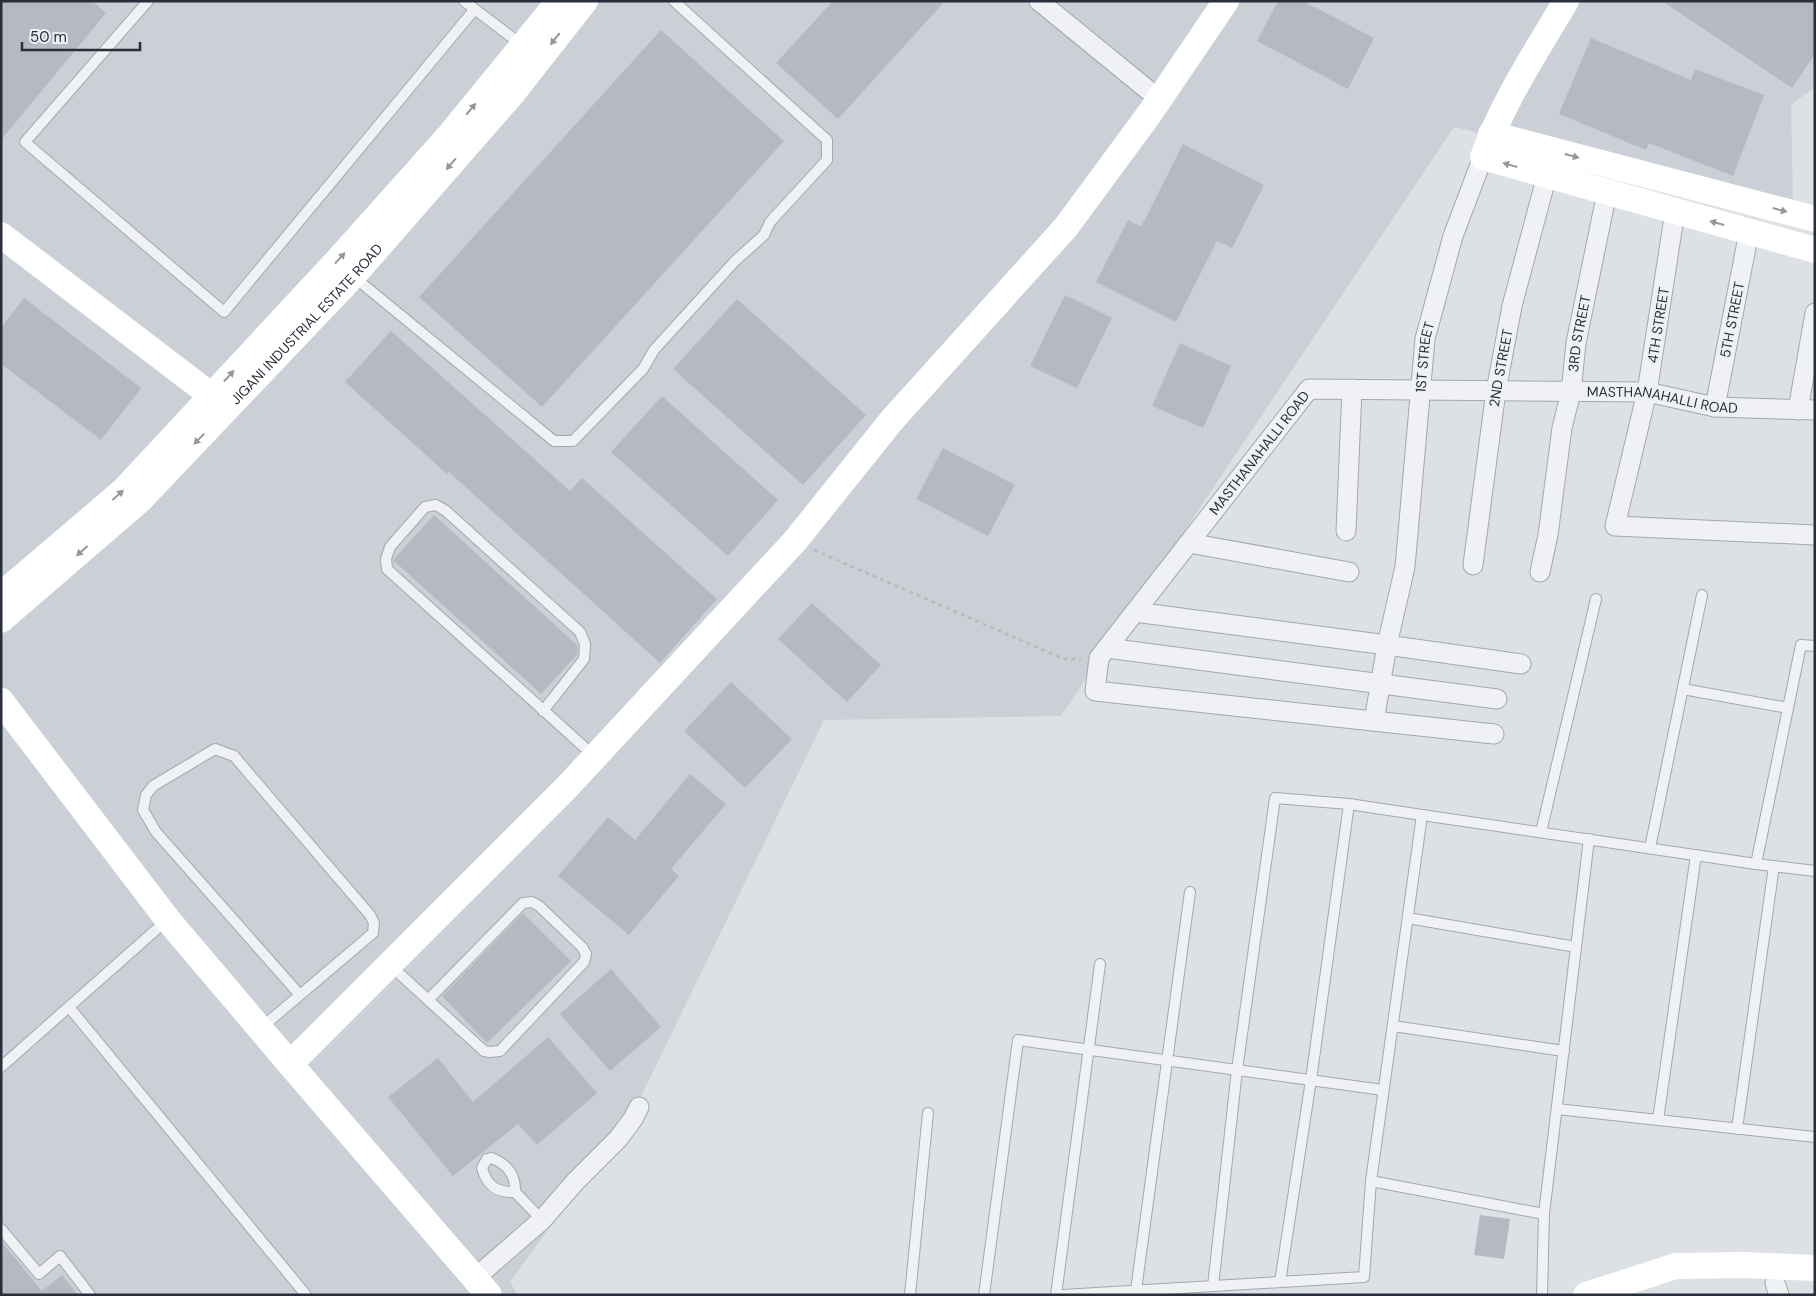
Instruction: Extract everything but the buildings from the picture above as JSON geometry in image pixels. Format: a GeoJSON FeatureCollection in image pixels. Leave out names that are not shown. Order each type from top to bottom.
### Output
{"type":"FeatureCollection","features":[{"type":"Feature","properties":{"kind":"street","name":"JIGANI INDUSTRIAL ESTATE ROAD"},"geometry":{"type":"LineString","coordinates":[[1,620],[139,502],[219,402],[362,233],[448,137],[559,1]]}},
{"type":"Feature","properties":{"kind":"street","name":"JIGANI INDUSTRIAL ESTATE ROAD"},"geometry":{"type":"LineString","coordinates":[[1,595],[123,491],[219,402],[264,368],[354,276],[512,94],[585,1]]}},
{"type":"Feature","properties":{"kind":"street"},"geometry":{"type":"LineString","coordinates":[[1039,1],[1159,99]]}},
{"type":"Feature","properties":{"kind":"street"},"geometry":{"type":"LineString","coordinates":[[290,1064],[567,787],[795,541],[892,420],[1066,227],[1159,99],[1226,1]]}},
{"type":"Feature","properties":{"kind":"street"},"geometry":{"type":"LineString","coordinates":[[1487,146],[1508,99],[1563,2]]}},
{"type":"Feature","properties":{"kind":"street"},"geometry":{"type":"LineString","coordinates":[[1487,146],[1547,175],[1815,250]]}},
{"type":"Feature","properties":{"kind":"street"},"geometry":{"type":"LineString","coordinates":[[1487,146],[1815,219]]}},
{"type":"Feature","properties":{"kind":"street","name":"1ST STREET"},"geometry":{"type":"LineString","coordinates":[[1374,721],[1387,645],[1404,567],[1425,339],[1450,246],[1487,146]]}},
{"type":"Feature","properties":{"kind":"street","name":"2ND STREET"},"geometry":{"type":"LineString","coordinates":[[1473,565],[1496,391],[1512,306],[1547,175]]}},
{"type":"Feature","properties":{"kind":"street","name":"3RD STREET"},"geometry":{"type":"LineString","coordinates":[[1540,572],[1548,535],[1562,428],[1571,392],[1576,343],[1607,192]]}},
{"type":"Feature","properties":{"kind":"street","name":"4TH STREET"},"geometry":{"type":"LineString","coordinates":[[1675,211],[1647,392],[1615,526],[1815,535]]}},
{"type":"Feature","properties":{"kind":"street","name":"5TH STREET"},"geometry":{"type":"LineString","coordinates":[[1715,407],[1749,232]]}},
{"type":"Feature","properties":{"kind":"street"},"geometry":{"type":"LineString","coordinates":[[1,235],[219,402]]}},
{"type":"Feature","properties":{"kind":"street"},"geometry":{"type":"LineString","coordinates":[[1807,410],[1815,313]]}},
{"type":"Feature","properties":{"kind":"street","name":"MASTHANAHALLI ROAD"},"geometry":{"type":"LineString","coordinates":[[1103,653],[1309,389],[1647,392],[1715,407],[1807,410]]}},
{"type":"Feature","properties":{"kind":"street"},"geometry":{"type":"LineString","coordinates":[[1346,530],[1352,389]]}},
{"type":"Feature","properties":{"kind":"street"},"geometry":{"type":"LineString","coordinates":[[1189,543],[1349,572]]}},
{"type":"Feature","properties":{"kind":"street"},"geometry":{"type":"LineString","coordinates":[[1135,612],[1521,664]]}},
{"type":"Feature","properties":{"kind":"street"},"geometry":{"type":"LineString","coordinates":[[1494,734],[1095,691],[1103,653],[1380,683],[1497,699]]}},
{"type":"Feature","properties":{"kind":"street"},"geometry":{"type":"LineString","coordinates":[[1,701],[168,920],[482,1287],[575,1182],[618,1139],[633,1119],[638,1107]]}},
{"type":"Feature","properties":{"kind":"street"},"geometry":{"type":"LineString","coordinates":[[1586,1295],[1676,1266],[1743,1265],[1815,1268]]}},
{"type":"Feature","properties":{"kind":"lane"},"geometry":{"type":"LineString","coordinates":[[148,1],[25,142],[224,312],[474,10]]}},
{"type":"Feature","properties":{"kind":"lane"},"geometry":{"type":"LineString","coordinates":[[464,1],[523,46]]}},
{"type":"Feature","properties":{"kind":"lane"},"geometry":{"type":"LineString","coordinates":[[354,276],[554,441],[573,441],[643,369],[654,350],[736,260],[764,235],[770,222],[827,160],[827,140],[674,1]]}},
{"type":"Feature","properties":{"kind":"lane"},"geometry":{"type":"LineString","coordinates":[[544,711],[584,659],[585,644],[580,632],[446,511],[436,505],[426,507],[390,547],[386,559],[387,569],[544,711],[594,756]]}},
{"type":"Feature","properties":{"kind":"lane"},"geometry":{"type":"LineString","coordinates":[[1650,848],[1702,595]]}},
{"type":"Feature","properties":{"kind":"lane"},"geometry":{"type":"LineString","coordinates":[[1541,832],[1596,600]]}},
{"type":"Feature","properties":{"kind":"lane"},"geometry":{"type":"LineString","coordinates":[[1756,864],[1801,644],[1815,646]]}},
{"type":"Feature","properties":{"kind":"lane"},"geometry":{"type":"LineString","coordinates":[[1683,689],[1788,708]]}},
{"type":"Feature","properties":{"kind":"lane"},"geometry":{"type":"LineString","coordinates":[[260,1029],[373,933],[374,923],[370,914],[234,756],[215,749],[153,786],[146,794],[143,810],[156,832],[300,995]]}},
{"type":"Feature","properties":{"kind":"lane"},"geometry":{"type":"LineString","coordinates":[[1213,1286],[1238,1070],[1275,798],[1349,804],[1815,871]]}},
{"type":"Feature","properties":{"kind":"lane"},"geometry":{"type":"LineString","coordinates":[[1280,1282],[1311,1080],[1349,804]]}},
{"type":"Feature","properties":{"kind":"lane"},"geometry":{"type":"LineString","coordinates":[[1063,1295],[1364,1277],[1371,1181],[1422,815]]}},
{"type":"Feature","properties":{"kind":"lane"},"geometry":{"type":"LineString","coordinates":[[1542,1295],[1544,1214],[1589,839]]}},
{"type":"Feature","properties":{"kind":"lane"},"geometry":{"type":"LineString","coordinates":[[1658,1120],[1696,855]]}},
{"type":"Feature","properties":{"kind":"lane"},"geometry":{"type":"LineString","coordinates":[[1737,1128],[1774,866]]}},
{"type":"Feature","properties":{"kind":"lane"},"geometry":{"type":"LineString","coordinates":[[1136,1290],[1190,892]]}},
{"type":"Feature","properties":{"kind":"lane"},"geometry":{"type":"LineString","coordinates":[[389,965],[484,1051],[490,1052],[500,1050],[584,962],[586,954],[582,947],[539,906],[532,902],[523,903],[428,1000]]}},
{"type":"Feature","properties":{"kind":"lane"},"geometry":{"type":"LineString","coordinates":[[1408,918],[1576,947]]}},
{"type":"Feature","properties":{"kind":"lane"},"geometry":{"type":"LineString","coordinates":[[1,1067],[168,920]]}},
{"type":"Feature","properties":{"kind":"lane"},"geometry":{"type":"LineString","coordinates":[[1056,1295],[1100,964]]}},
{"type":"Feature","properties":{"kind":"lane"},"geometry":{"type":"LineString","coordinates":[[69,1007],[306,1295]]}},
{"type":"Feature","properties":{"kind":"lane"},"geometry":{"type":"LineString","coordinates":[[1393,1026],[1564,1051]]}},
{"type":"Feature","properties":{"kind":"lane"},"geometry":{"type":"LineString","coordinates":[[984,1295],[1018,1040],[1383,1090]]}},
{"type":"Feature","properties":{"kind":"lane"},"geometry":{"type":"LineString","coordinates":[[1557,1109],[1815,1137]]}},
{"type":"Feature","properties":{"kind":"lane"},"geometry":{"type":"LineString","coordinates":[[910,1295],[928,1113]]}},
{"type":"Feature","properties":{"kind":"lane"},"geometry":{"type":"LineString","coordinates":[[1371,1181],[1544,1214]]}},
{"type":"Feature","properties":{"kind":"lane"},"geometry":{"type":"LineString","coordinates":[[515,1192],[542,1220]]}},
{"type":"Feature","properties":{"kind":"lane"},"geometry":{"type":"LineString","coordinates":[[1,1229],[39,1274],[60,1256],[90,1295]]}},
{"type":"Feature","properties":{"kind":"path"},"geometry":{"type":"LineString","coordinates":[[795,541],[1064,659],[1103,653]]}},
{"type":"Feature","properties":{"kind":"shaded area"},"geometry":{"type":"Polygon","coordinates":[[[1,1],[1815,1],[1815,87],[1791,105],[1793,203],[1454,127],[1061,716],[824,720],[632,1115],[510,1282],[518,1295],[1,1295],[1,1]]]}}]}
